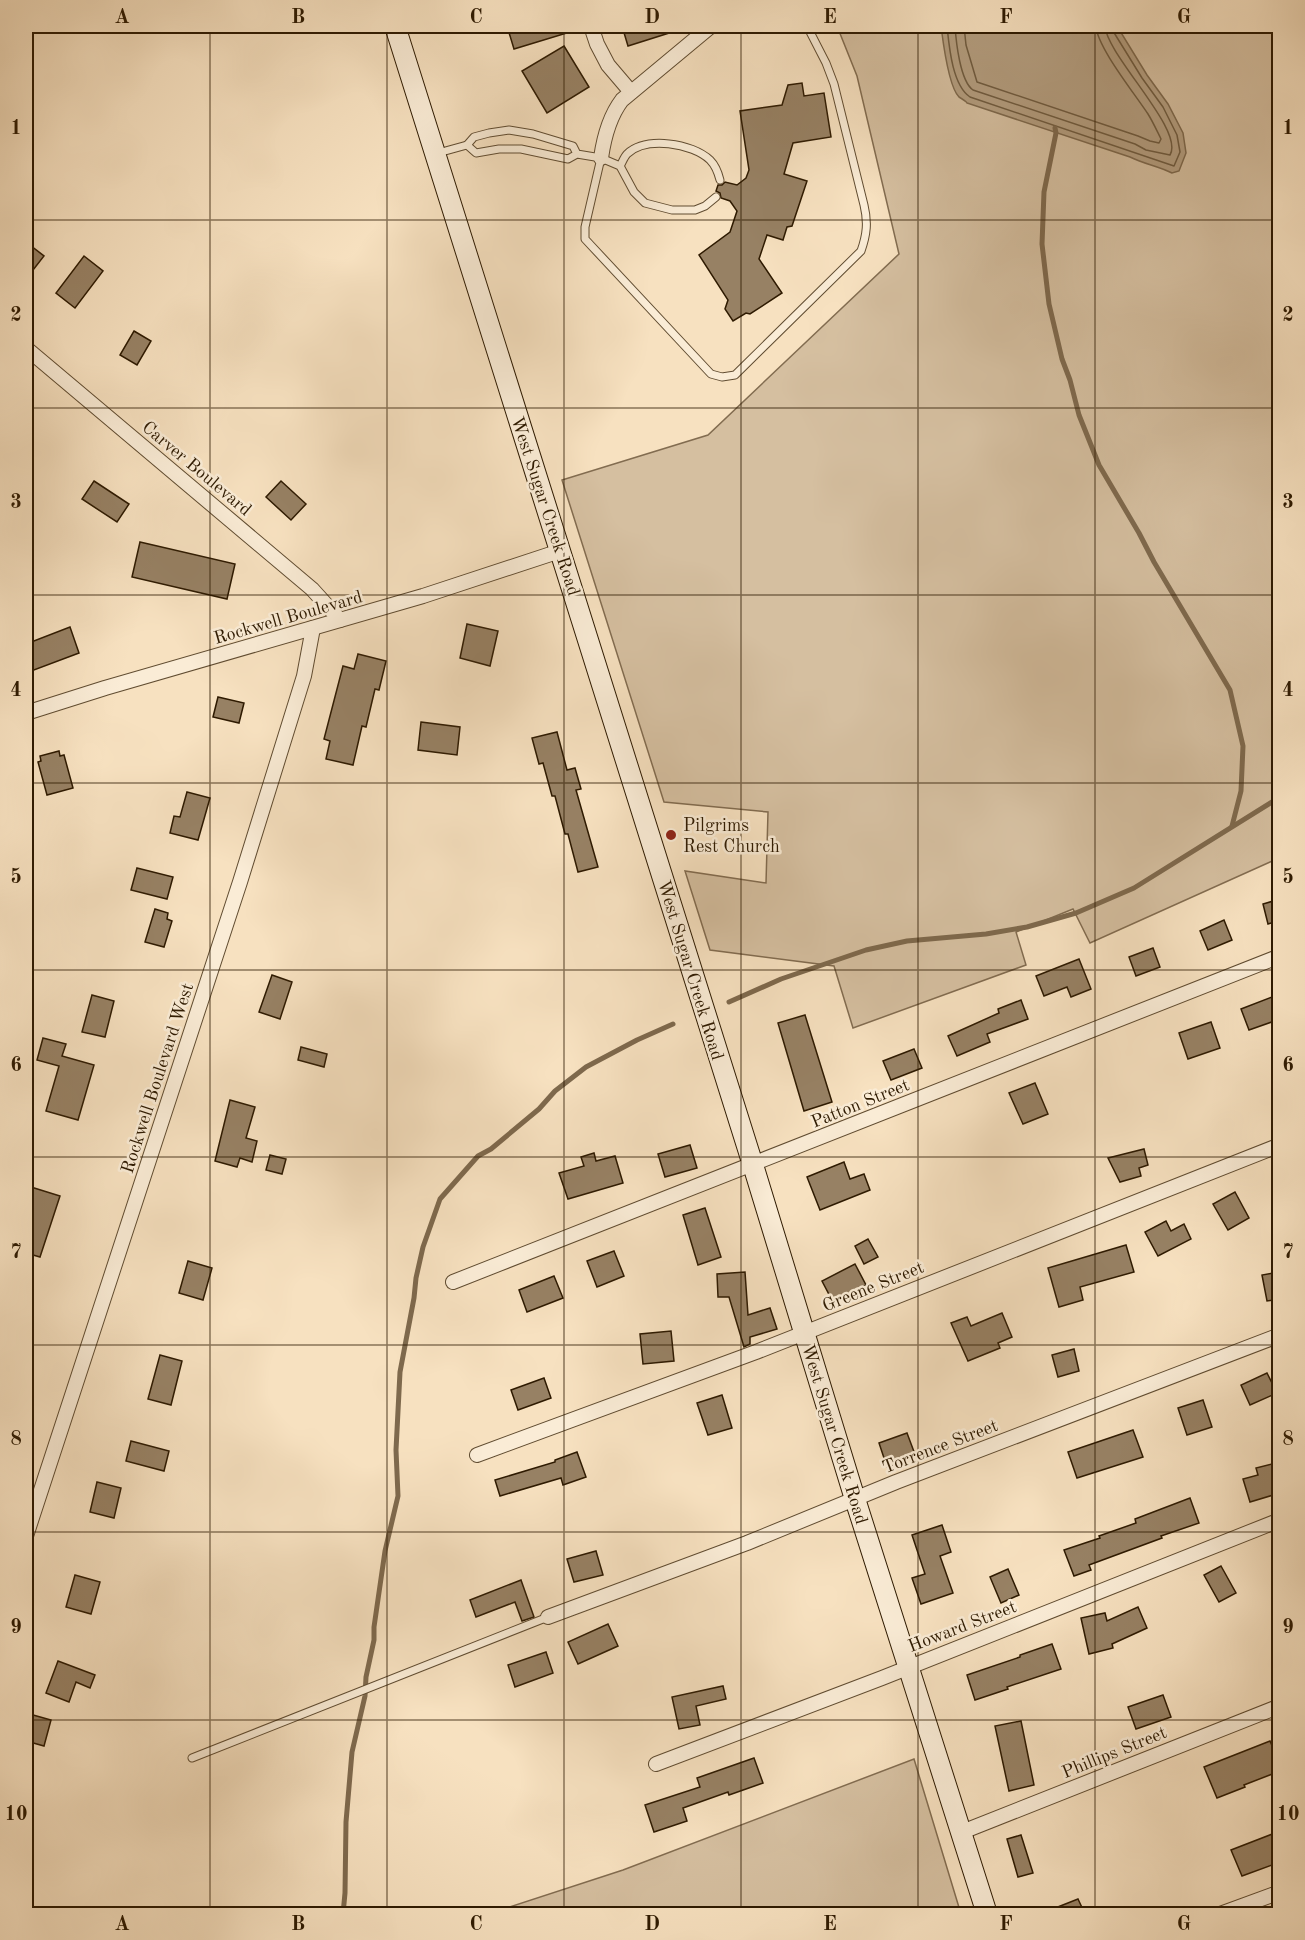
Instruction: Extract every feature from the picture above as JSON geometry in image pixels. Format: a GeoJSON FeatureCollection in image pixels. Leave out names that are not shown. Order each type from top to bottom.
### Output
{"type":"FeatureCollection","features":[{"type":"Feature","properties":{"kind":"main road","name":"West Sugar Creek Road"},"geometry":{"type":"LineString","coordinates":[[395,26],[987,1914]]}},
{"type":"Feature","properties":{"kind":"street"},"geometry":{"type":"LineString","coordinates":[[591,26],[608,65],[631,92]]}},
{"type":"Feature","properties":{"kind":"street"},"geometry":{"type":"LineString","coordinates":[[601,158],[613,111],[631,92],[711,26]]}},
{"type":"Feature","properties":{"kind":"street","name":"Carver Boulevard"},"geometry":{"type":"LineString","coordinates":[[26,348],[312,589],[340,621]]}},
{"type":"Feature","properties":{"kind":"street","name":"Rockwell Boulevard"},"geometry":{"type":"LineString","coordinates":[[26,713],[423,596],[560,550]]}},
{"type":"Feature","properties":{"kind":"street","name":"Rockwell Boulevard West"},"geometry":{"type":"LineString","coordinates":[[26,1536],[240,882],[304,676],[313,628]]}},
{"type":"Feature","properties":{"kind":"street","name":"Patton Street"},"geometry":{"type":"LineString","coordinates":[[453,1282],[1280,956]]}},
{"type":"Feature","properties":{"kind":"street","name":"Greene Street"},"geometry":{"type":"LineString","coordinates":[[477,1455],[804,1333],[1280,1145]]}},
{"type":"Feature","properties":{"kind":"street","name":"Torrence Street"},"geometry":{"type":"LineString","coordinates":[[548,1617],[747,1543],[896,1482],[1280,1335]]}},
{"type":"Feature","properties":{"kind":"street","name":"Howard Street"},"geometry":{"type":"LineString","coordinates":[[656,1764],[1280,1521]]}},
{"type":"Feature","properties":{"kind":"street","name":"Phillips Street"},"geometry":{"type":"LineString","coordinates":[[962,1832],[1280,1706]]}},
{"type":"Feature","properties":{"kind":"street"},"geometry":{"type":"LineString","coordinates":[[1220,1914],[1280,1892]]}},
{"type":"Feature","properties":{"kind":"lane"},"geometry":{"type":"LineString","coordinates":[[601,158],[585,227],[585,239],[711,374],[722,377],[735,375],[861,251],[866,237],[868,223],[834,84],[807,26]]}},
{"type":"Feature","properties":{"kind":"lane"},"geometry":{"type":"LineString","coordinates":[[435,154],[467,145],[474,137],[509,130],[533,134],[573,146],[577,154]]}},
{"type":"Feature","properties":{"kind":"lane"},"geometry":{"type":"LineString","coordinates":[[620,166],[627,154],[649,144],[668,144],[696,151],[709,159],[718,170],[720,180]]}},
{"type":"Feature","properties":{"kind":"lane"},"geometry":{"type":"LineString","coordinates":[[467,145],[476,153],[499,149],[521,149],[568,159],[577,154],[601,158],[620,166],[634,192],[645,203],[672,210],[695,210],[705,206],[716,197]]}},
{"type":"Feature","properties":{"kind":"lane"},"geometry":{"type":"LineString","coordinates":[[192,1758],[548,1617]]}},
{"type":"Feature","properties":{"kind":"shaded area"},"geometry":{"type":"Polygon","coordinates":[[[837,26],[1188,26],[1192,28],[1279,26],[1279,858],[1090,943],[1073,909],[1016,932],[1026,965],[853,1028],[834,966],[710,950],[685,871],[766,883],[768,812],[664,802],[562,480],[708,435],[899,254],[857,76],[837,26]]]}},
{"type":"Feature","properties":{"kind":"shaded area"},"geometry":{"type":"Polygon","coordinates":[[[914,1759],[961,1914],[488,1914],[623,1870],[914,1759]]]}},
{"type":"Feature","properties":{"kind":"water"},"geometry":{"type":"Polygon","coordinates":[[[941,26],[1117,26],[1168,104],[1183,133],[1186,153],[1179,171],[1172,173],[967,103],[959,97],[952,83],[941,26]]]}},
{"type":"Feature","properties":{"kind":"building"},"geometry":{"type":"Polygon","coordinates":[[[507,26],[580,26],[580,29],[514,49],[507,26]]]}},
{"type":"Feature","properties":{"kind":"building"},"geometry":{"type":"Polygon","coordinates":[[[622,26],[684,26],[685,28],[628,46],[622,26]]]}},
{"type":"Feature","properties":{"kind":"building"},"geometry":{"type":"Polygon","coordinates":[[[564,46],[589,87],[547,113],[522,71],[564,46]]]}},
{"type":"Feature","properties":{"kind":"building"},"geometry":{"type":"Polygon","coordinates":[[[802,83],[804,96],[824,93],[831,137],[793,143],[784,174],[807,181],[792,226],[787,227],[783,240],[767,235],[759,259],[782,293],[750,314],[746,313],[733,321],[725,309],[728,300],[699,255],[730,232],[737,211],[730,201],[721,198],[720,193],[716,191],[718,185],[725,182],[737,185],[746,178],[749,170],[740,111],[782,105],[788,85],[802,83]]]}},
{"type":"Feature","properties":{"kind":"building"},"geometry":{"type":"Polygon","coordinates":[[[26,242],[44,256],[26,279],[26,242]]]}},
{"type":"Feature","properties":{"kind":"building"},"geometry":{"type":"Polygon","coordinates":[[[84,256],[103,271],[75,308],[56,293],[84,256]]]}},
{"type":"Feature","properties":{"kind":"building"},"geometry":{"type":"Polygon","coordinates":[[[134,331],[151,341],[137,365],[120,355],[134,331]]]}},
{"type":"Feature","properties":{"kind":"building"},"geometry":{"type":"Polygon","coordinates":[[[94,481],[129,504],[117,522],[82,499],[94,481]]]}},
{"type":"Feature","properties":{"kind":"building"},"geometry":{"type":"Polygon","coordinates":[[[281,481],[306,504],[291,520],[266,497],[281,481]]]}},
{"type":"Feature","properties":{"kind":"building"},"geometry":{"type":"Polygon","coordinates":[[[140,542],[235,564],[227,599],[132,577],[140,542]]]}},
{"type":"Feature","properties":{"kind":"building"},"geometry":{"type":"Polygon","coordinates":[[[467,624],[498,631],[490,666],[460,658],[467,624]]]}},
{"type":"Feature","properties":{"kind":"building"},"geometry":{"type":"Polygon","coordinates":[[[70,627],[79,653],[26,673],[26,644],[70,627]]]}},
{"type":"Feature","properties":{"kind":"building"},"geometry":{"type":"Polygon","coordinates":[[[358,654],[386,661],[379,690],[375,689],[366,727],[362,726],[353,765],[326,759],[330,741],[324,739],[343,666],[354,669],[358,654]]]}},
{"type":"Feature","properties":{"kind":"building"},"geometry":{"type":"Polygon","coordinates":[[[218,697],[244,703],[239,723],[213,717],[218,697]]]}},
{"type":"Feature","properties":{"kind":"building"},"geometry":{"type":"Polygon","coordinates":[[[421,722],[460,727],[457,755],[418,750],[421,722]]]}},
{"type":"Feature","properties":{"kind":"building"},"geometry":{"type":"Polygon","coordinates":[[[557,732],[567,770],[575,768],[581,789],[576,790],[598,867],[578,872],[555,796],[552,796],[543,763],[539,764],[532,738],[557,732]]]}},
{"type":"Feature","properties":{"kind":"building"},"geometry":{"type":"Polygon","coordinates":[[[59,751],[60,756],[64,755],[73,788],[47,795],[38,762],[41,761],[40,756],[59,751]]]}},
{"type":"Feature","properties":{"kind":"building"},"geometry":{"type":"Polygon","coordinates":[[[187,792],[210,798],[198,840],[170,833],[174,816],[180,817],[187,792]]]}},
{"type":"Feature","properties":{"kind":"building"},"geometry":{"type":"Polygon","coordinates":[[[137,868],[173,877],[167,899],[131,890],[137,868]]]}},
{"type":"Feature","properties":{"kind":"building"},"geometry":{"type":"Polygon","coordinates":[[[1280,899],[1280,920],[1268,924],[1263,904],[1280,899]]]}},
{"type":"Feature","properties":{"kind":"building"},"geometry":{"type":"Polygon","coordinates":[[[155,909],[168,913],[167,919],[172,921],[164,947],[145,942],[155,909]]]}},
{"type":"Feature","properties":{"kind":"building"},"geometry":{"type":"Polygon","coordinates":[[[1224,920],[1232,940],[1208,950],[1200,931],[1224,920]]]}},
{"type":"Feature","properties":{"kind":"building"},"geometry":{"type":"Polygon","coordinates":[[[1153,948],[1160,967],[1136,976],[1129,957],[1153,948]]]}},
{"type":"Feature","properties":{"kind":"building"},"geometry":{"type":"Polygon","coordinates":[[[1079,959],[1091,989],[1071,997],[1067,987],[1044,996],[1036,976],[1079,959]]]}},
{"type":"Feature","properties":{"kind":"building"},"geometry":{"type":"Polygon","coordinates":[[[272,975],[292,982],[280,1019],[259,1012],[272,975]]]}},
{"type":"Feature","properties":{"kind":"building"},"geometry":{"type":"Polygon","coordinates":[[[92,995],[114,1001],[105,1037],[82,1032],[92,995]]]}},
{"type":"Feature","properties":{"kind":"building"},"geometry":{"type":"Polygon","coordinates":[[[1272,997],[1280,1019],[1249,1030],[1241,1009],[1272,997]]]}},
{"type":"Feature","properties":{"kind":"building"},"geometry":{"type":"Polygon","coordinates":[[[1021,1000],[1028,1019],[987,1034],[990,1042],[957,1056],[948,1036],[999,1013],[998,1009],[1021,1000]]]}},
{"type":"Feature","properties":{"kind":"building"},"geometry":{"type":"Polygon","coordinates":[[[805,1015],[832,1102],[804,1111],[778,1023],[805,1015]]]}},
{"type":"Feature","properties":{"kind":"building"},"geometry":{"type":"Polygon","coordinates":[[[1211,1022],[1220,1048],[1188,1059],[1179,1033],[1211,1022]]]}},
{"type":"Feature","properties":{"kind":"building"},"geometry":{"type":"Polygon","coordinates":[[[43,1038],[66,1044],[62,1056],[94,1065],[78,1120],[46,1111],[59,1066],[37,1060],[43,1038]]]}},
{"type":"Feature","properties":{"kind":"building"},"geometry":{"type":"Polygon","coordinates":[[[301,1047],[327,1054],[324,1067],[298,1060],[301,1047]]]}},
{"type":"Feature","properties":{"kind":"building"},"geometry":{"type":"Polygon","coordinates":[[[914,1049],[922,1068],[891,1080],[883,1061],[914,1049]]]}},
{"type":"Feature","properties":{"kind":"building"},"geometry":{"type":"Polygon","coordinates":[[[1035,1083],[1048,1114],[1023,1124],[1009,1093],[1035,1083]]]}},
{"type":"Feature","properties":{"kind":"building"},"geometry":{"type":"Polygon","coordinates":[[[230,1100],[255,1107],[246,1138],[257,1141],[252,1162],[240,1158],[237,1167],[215,1161],[230,1100]]]}},
{"type":"Feature","properties":{"kind":"building"},"geometry":{"type":"Polygon","coordinates":[[[690,1145],[697,1168],[665,1177],[658,1154],[690,1145]]]}},
{"type":"Feature","properties":{"kind":"building"},"geometry":{"type":"Polygon","coordinates":[[[1144,1149],[1148,1165],[1139,1168],[1141,1176],[1120,1182],[1108,1158],[1144,1149]]]}},
{"type":"Feature","properties":{"kind":"building"},"geometry":{"type":"Polygon","coordinates":[[[594,1153],[596,1161],[615,1156],[623,1183],[568,1199],[559,1173],[584,1166],[581,1157],[594,1153]]]}},
{"type":"Feature","properties":{"kind":"building"},"geometry":{"type":"Polygon","coordinates":[[[270,1155],[286,1159],[282,1174],[266,1170],[270,1155]]]}},
{"type":"Feature","properties":{"kind":"building"},"geometry":{"type":"Polygon","coordinates":[[[844,1162],[850,1179],[864,1174],[870,1190],[820,1210],[807,1177],[844,1162]]]}},
{"type":"Feature","properties":{"kind":"building"},"geometry":{"type":"Polygon","coordinates":[[[31,1187],[60,1196],[40,1257],[26,1253],[26,1204],[31,1187]]]}},
{"type":"Feature","properties":{"kind":"building"},"geometry":{"type":"Polygon","coordinates":[[[1235,1192],[1249,1218],[1228,1230],[1213,1204],[1235,1192]]]}},
{"type":"Feature","properties":{"kind":"building"},"geometry":{"type":"Polygon","coordinates":[[[705,1208],[721,1257],[698,1265],[683,1215],[705,1208]]]}},
{"type":"Feature","properties":{"kind":"building"},"geometry":{"type":"Polygon","coordinates":[[[1166,1221],[1171,1231],[1184,1224],[1191,1239],[1158,1256],[1145,1232],[1166,1221]]]}},
{"type":"Feature","properties":{"kind":"building"},"geometry":{"type":"Polygon","coordinates":[[[868,1239],[878,1257],[864,1264],[855,1246],[868,1239]]]}},
{"type":"Feature","properties":{"kind":"building"},"geometry":{"type":"Polygon","coordinates":[[[1126,1245],[1134,1272],[1080,1287],[1083,1300],[1059,1307],[1048,1268],[1126,1245]]]}},
{"type":"Feature","properties":{"kind":"building"},"geometry":{"type":"Polygon","coordinates":[[[614,1251],[624,1276],[597,1287],[587,1261],[614,1251]]]}},
{"type":"Feature","properties":{"kind":"building"},"geometry":{"type":"Polygon","coordinates":[[[188,1261],[212,1268],[203,1300],[179,1293],[188,1261]]]}},
{"type":"Feature","properties":{"kind":"building"},"geometry":{"type":"Polygon","coordinates":[[[855,1264],[866,1285],[833,1302],[822,1281],[855,1264]]]}},
{"type":"Feature","properties":{"kind":"building"},"geometry":{"type":"Polygon","coordinates":[[[745,1272],[748,1315],[770,1308],[777,1329],[750,1337],[750,1344],[744,1347],[729,1297],[718,1297],[717,1274],[745,1272]]]}},
{"type":"Feature","properties":{"kind":"building"},"geometry":{"type":"Polygon","coordinates":[[[1280,1272],[1280,1299],[1267,1301],[1262,1275],[1280,1272]]]}},
{"type":"Feature","properties":{"kind":"building"},"geometry":{"type":"Polygon","coordinates":[[[554,1276],[563,1298],[527,1312],[519,1290],[554,1276]]]}},
{"type":"Feature","properties":{"kind":"building"},"geometry":{"type":"Polygon","coordinates":[[[1002,1313],[1012,1337],[998,1343],[1000,1348],[968,1361],[951,1323],[967,1317],[971,1326],[1002,1313]]]}},
{"type":"Feature","properties":{"kind":"building"},"geometry":{"type":"Polygon","coordinates":[[[671,1331],[674,1361],[643,1364],[640,1334],[671,1331]]]}},
{"type":"Feature","properties":{"kind":"building"},"geometry":{"type":"Polygon","coordinates":[[[1074,1349],[1079,1371],[1058,1377],[1052,1355],[1074,1349]]]}},
{"type":"Feature","properties":{"kind":"building"},"geometry":{"type":"Polygon","coordinates":[[[160,1355],[182,1361],[171,1405],[148,1399],[160,1355]]]}},
{"type":"Feature","properties":{"kind":"building"},"geometry":{"type":"Polygon","coordinates":[[[1267,1373],[1277,1393],[1250,1405],[1241,1385],[1267,1373]]]}},
{"type":"Feature","properties":{"kind":"building"},"geometry":{"type":"Polygon","coordinates":[[[544,1378],[551,1398],[518,1410],[511,1390],[544,1378]]]}},
{"type":"Feature","properties":{"kind":"building"},"geometry":{"type":"Polygon","coordinates":[[[722,1395],[732,1428],[708,1435],[697,1403],[722,1395]]]}},
{"type":"Feature","properties":{"kind":"building"},"geometry":{"type":"Polygon","coordinates":[[[1203,1400],[1212,1427],[1187,1435],[1178,1408],[1203,1400]]]}},
{"type":"Feature","properties":{"kind":"building"},"geometry":{"type":"Polygon","coordinates":[[[1133,1430],[1143,1457],[1077,1478],[1068,1452],[1133,1430]]]}},
{"type":"Feature","properties":{"kind":"building"},"geometry":{"type":"Polygon","coordinates":[[[907,1433],[916,1457],[887,1467],[879,1443],[907,1433]]]}},
{"type":"Feature","properties":{"kind":"building"},"geometry":{"type":"Polygon","coordinates":[[[131,1441],[169,1451],[164,1471],[126,1461],[131,1441]]]}},
{"type":"Feature","properties":{"kind":"building"},"geometry":{"type":"Polygon","coordinates":[[[577,1452],[586,1477],[563,1485],[561,1478],[500,1496],[495,1480],[555,1462],[555,1460],[577,1452]]]}},
{"type":"Feature","properties":{"kind":"building"},"geometry":{"type":"Polygon","coordinates":[[[1272,1464],[1280,1493],[1250,1502],[1243,1479],[1258,1475],[1256,1468],[1272,1464]]]}},
{"type":"Feature","properties":{"kind":"building"},"geometry":{"type":"Polygon","coordinates":[[[97,1482],[121,1488],[114,1518],[90,1512],[97,1482]]]}},
{"type":"Feature","properties":{"kind":"building"},"geometry":{"type":"Polygon","coordinates":[[[1190,1498],[1199,1523],[1089,1565],[1091,1570],[1074,1576],[1064,1550],[1100,1538],[1099,1536],[1136,1523],[1135,1519],[1190,1498]]]}},
{"type":"Feature","properties":{"kind":"building"},"geometry":{"type":"Polygon","coordinates":[[[942,1525],[951,1552],[940,1556],[953,1593],[921,1604],[912,1578],[925,1574],[912,1535],[942,1525]]]}},
{"type":"Feature","properties":{"kind":"building"},"geometry":{"type":"Polygon","coordinates":[[[596,1551],[603,1575],[574,1582],[567,1559],[596,1551]]]}},
{"type":"Feature","properties":{"kind":"building"},"geometry":{"type":"Polygon","coordinates":[[[1221,1566],[1236,1593],[1219,1602],[1204,1575],[1221,1566]]]}},
{"type":"Feature","properties":{"kind":"building"},"geometry":{"type":"Polygon","coordinates":[[[1008,1569],[1019,1595],[1001,1603],[990,1577],[1008,1569]]]}},
{"type":"Feature","properties":{"kind":"building"},"geometry":{"type":"Polygon","coordinates":[[[75,1575],[100,1582],[91,1614],[66,1607],[75,1575]]]}},
{"type":"Feature","properties":{"kind":"building"},"geometry":{"type":"Polygon","coordinates":[[[521,1580],[534,1617],[522,1621],[515,1602],[476,1617],[470,1600],[521,1580]]]}},
{"type":"Feature","properties":{"kind":"building"},"geometry":{"type":"Polygon","coordinates":[[[1138,1607],[1147,1628],[1112,1644],[1113,1648],[1089,1654],[1081,1618],[1105,1613],[1107,1621],[1138,1607]]]}},
{"type":"Feature","properties":{"kind":"building"},"geometry":{"type":"Polygon","coordinates":[[[608,1624],[618,1646],[578,1664],[568,1642],[608,1624]]]}},
{"type":"Feature","properties":{"kind":"building"},"geometry":{"type":"Polygon","coordinates":[[[1052,1644],[1061,1669],[975,1700],[967,1675],[1052,1644]]]}},
{"type":"Feature","properties":{"kind":"building"},"geometry":{"type":"Polygon","coordinates":[[[546,1652],[553,1673],[515,1687],[508,1665],[546,1652]]]}},
{"type":"Feature","properties":{"kind":"building"},"geometry":{"type":"Polygon","coordinates":[[[58,1661],[95,1675],[90,1688],[76,1682],[69,1702],[46,1693],[58,1661]]]}},
{"type":"Feature","properties":{"kind":"building"},"geometry":{"type":"Polygon","coordinates":[[[723,1686],[726,1699],[696,1706],[700,1725],[679,1729],[672,1697],[723,1686]]]}},
{"type":"Feature","properties":{"kind":"building"},"geometry":{"type":"Polygon","coordinates":[[[1163,1695],[1171,1717],[1136,1729],[1128,1707],[1163,1695]]]}},
{"type":"Feature","properties":{"kind":"building"},"geometry":{"type":"Polygon","coordinates":[[[26,1713],[51,1720],[44,1746],[26,1741],[26,1713]]]}},
{"type":"Feature","properties":{"kind":"building"},"geometry":{"type":"Polygon","coordinates":[[[1021,1721],[1034,1785],[1009,1791],[995,1726],[1021,1721]]]}},
{"type":"Feature","properties":{"kind":"building"},"geometry":{"type":"Polygon","coordinates":[[[1270,1741],[1280,1764],[1280,1771],[1217,1798],[1204,1767],[1270,1741]]]}},
{"type":"Feature","properties":{"kind":"building"},"geometry":{"type":"Polygon","coordinates":[[[754,1758],[763,1783],[729,1795],[728,1792],[683,1808],[687,1821],[654,1832],[645,1805],[700,1787],[697,1778],[754,1758]]]}},
{"type":"Feature","properties":{"kind":"building"},"geometry":{"type":"Polygon","coordinates":[[[1280,1831],[1280,1862],[1242,1876],[1231,1850],[1280,1831]]]}},
{"type":"Feature","properties":{"kind":"building"},"geometry":{"type":"Polygon","coordinates":[[[1021,1835],[1033,1873],[1018,1877],[1007,1839],[1021,1835]]]}},
{"type":"Feature","properties":{"kind":"building"},"geometry":{"type":"Polygon","coordinates":[[[1078,1899],[1085,1914],[1040,1914],[1078,1899]]]}},
{"type":"Feature","properties":{"kind":"waterway"},"geometry":{"type":"LineString","coordinates":[[1055,128],[1056,133],[1044,192],[1042,244],[1049,304],[1062,359],[1079,415],[1099,465],[1230,690],[1243,746],[1241,791],[1232,826]]}},
{"type":"Feature","properties":{"kind":"waterway"},"geometry":{"type":"LineString","coordinates":[[729,1002],[781,979],[866,950],[907,941],[986,934],[1027,927],[1076,913],[1134,888],[1280,797]]}},
{"type":"Feature","properties":{"kind":"waterway"},"geometry":{"type":"LineString","coordinates":[[343,1914],[346,1822],[352,1752],[365,1696],[385,1551],[398,1496],[396,1450],[400,1372],[423,1247],[440,1199],[478,1156],[491,1149],[539,1109],[555,1091],[586,1067],[673,1024]]}},
{"type":"Feature","properties":{"kind":"place","name":"Pilgrims Rest Church"},"geometry":{"type":"Point","coordinates":[671,835]}}]}
